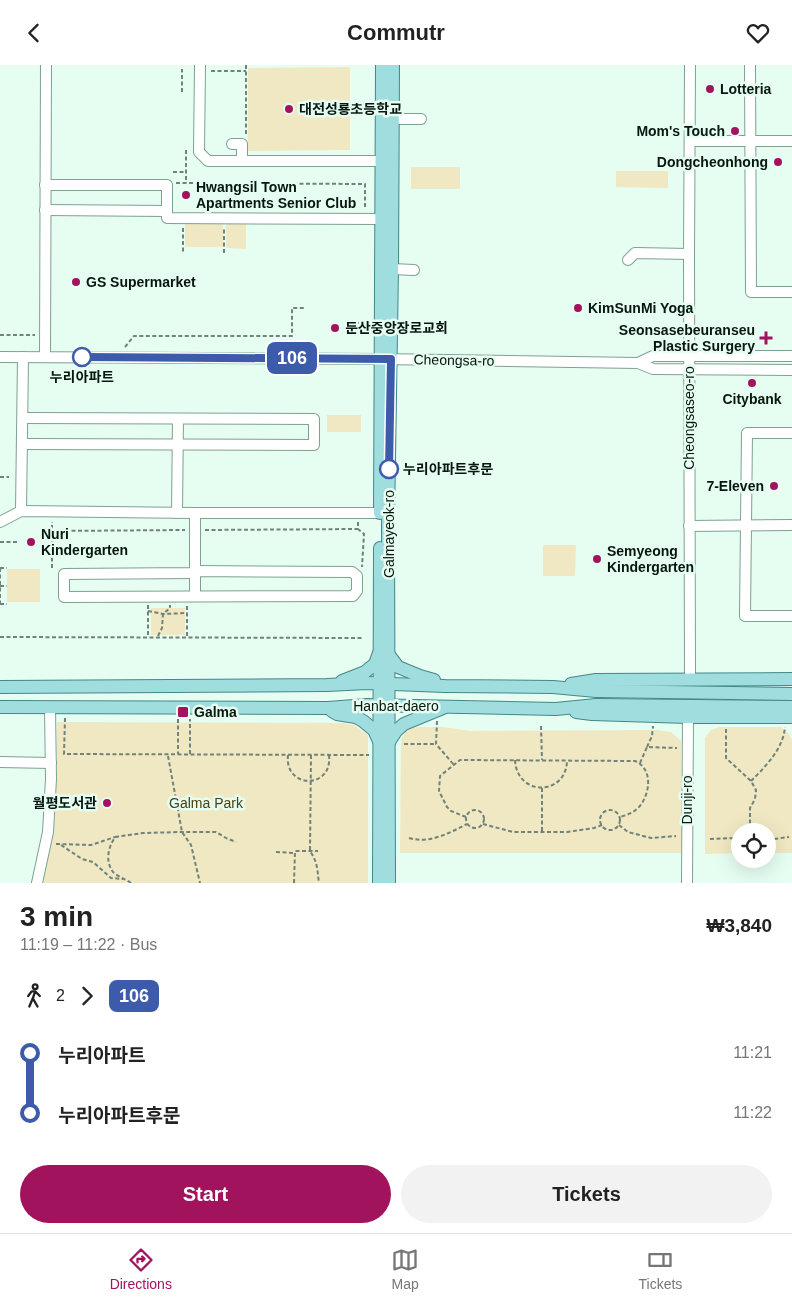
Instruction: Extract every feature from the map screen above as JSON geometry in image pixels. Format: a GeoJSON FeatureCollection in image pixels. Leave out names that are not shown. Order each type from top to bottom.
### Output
{"type":"FeatureCollection","features":[{"type":"Feature","properties":{"kind":"main road","name":"Galmayeok-ro"},"geometry":{"type":"LineString","coordinates":[[382,65],[382,219],[388,523],[384,653]]}},
{"type":"Feature","properties":{"kind":"main road","name":"Galmayeok-ro"},"geometry":{"type":"LineString","coordinates":[[379,883],[385,684],[380,513],[386,359],[392,269],[393,65]]}},
{"type":"Feature","properties":{"kind":"main road"},"geometry":{"type":"LineString","coordinates":[[327,685],[344,681],[365,672],[384,653],[398,667],[445,686]]}},
{"type":"Feature","properties":{"kind":"main road"},"geometry":{"type":"LineString","coordinates":[[553,687],[596,680],[792,679]]}},
{"type":"Feature","properties":{"kind":"main road","name":"Hanbat-daero"},"geometry":{"type":"LineString","coordinates":[[0,687],[385,684],[553,687],[596,691],[792,694]]}},
{"type":"Feature","properties":{"kind":"main road","name":"Hanbat-daero"},"geometry":{"type":"LineString","coordinates":[[0,707],[328,708],[367,705],[556,709],[596,705],[792,707]]}},
{"type":"Feature","properties":{"kind":"main road"},"geometry":{"type":"LineString","coordinates":[[328,708],[337,714],[356,717],[363,721],[374,729],[384,742],[404,724],[448,706]]}},
{"type":"Feature","properties":{"kind":"main road"},"geometry":{"type":"LineString","coordinates":[[556,709],[592,715],[789,720]]}},
{"type":"Feature","properties":{"kind":"main road","name":"Galmayeok-ro"},"geometry":{"type":"LineString","coordinates":[[384,742],[390,883]]}},
{"type":"Feature","properties":{"kind":"street"},"geometry":{"type":"LineString","coordinates":[[45,357],[46,65]]}},
{"type":"Feature","properties":{"kind":"street","name":"Cheongsaseo-ro"},"geometry":{"type":"LineString","coordinates":[[690,65],[690,680]]}},
{"type":"Feature","properties":{"kind":"street"},"geometry":{"type":"LineString","coordinates":[[750,65],[751,292],[792,292]]}},
{"type":"Feature","properties":{"kind":"street"},"geometry":{"type":"LineString","coordinates":[[204,68],[199,152],[208,161],[382,161]]}},
{"type":"Feature","properties":{"kind":"street"},"geometry":{"type":"LineString","coordinates":[[393,119],[421,119]]}},
{"type":"Feature","properties":{"kind":"street"},"geometry":{"type":"LineString","coordinates":[[690,141],[792,141]]}},
{"type":"Feature","properties":{"kind":"street"},"geometry":{"type":"LineString","coordinates":[[237,144],[242,161]]}},
{"type":"Feature","properties":{"kind":"street"},"geometry":{"type":"LineString","coordinates":[[45,185],[167,185],[167,218],[382,219]]}},
{"type":"Feature","properties":{"kind":"street"},"geometry":{"type":"LineString","coordinates":[[45,210],[167,211]]}},
{"type":"Feature","properties":{"kind":"street"},"geometry":{"type":"LineString","coordinates":[[628,260],[635,253],[689,254]]}},
{"type":"Feature","properties":{"kind":"street"},"geometry":{"type":"LineString","coordinates":[[392,269],[414,270]]}},
{"type":"Feature","properties":{"kind":"street","name":"Cheongsa-ro"},"geometry":{"type":"LineString","coordinates":[[638,363],[653,356],[792,356]]}},
{"type":"Feature","properties":{"kind":"street","name":"Cheongsa-ro"},"geometry":{"type":"LineString","coordinates":[[0,357],[386,359],[638,363],[653,369],[792,370]]}},
{"type":"Feature","properties":{"kind":"street"},"geometry":{"type":"LineString","coordinates":[[21,511],[23,357]]}},
{"type":"Feature","properties":{"kind":"street"},"geometry":{"type":"LineString","coordinates":[[22,444],[314,445],[314,419],[23,419]]}},
{"type":"Feature","properties":{"kind":"street"},"geometry":{"type":"LineString","coordinates":[[177,513],[178,419]]}},
{"type":"Feature","properties":{"kind":"street"},"geometry":{"type":"LineString","coordinates":[[792,433],[747,433],[746,525],[746,616],[792,616]]}},
{"type":"Feature","properties":{"kind":"street"},"geometry":{"type":"LineString","coordinates":[[0,522],[21,511],[380,513]]}},
{"type":"Feature","properties":{"kind":"street"},"geometry":{"type":"LineString","coordinates":[[195,513],[195,596]]}},
{"type":"Feature","properties":{"kind":"street"},"geometry":{"type":"LineString","coordinates":[[689,526],[792,525]]}},
{"type":"Feature","properties":{"kind":"street"},"geometry":{"type":"LineString","coordinates":[[352,572],[357,576],[357,591],[353,596],[195,596],[64,597],[64,574],[352,572]]}},
{"type":"Feature","properties":{"kind":"street"},"geometry":{"type":"LineString","coordinates":[[37,883],[49,823],[50,707]]}},
{"type":"Feature","properties":{"kind":"street","name":"Dunji-ro"},"geometry":{"type":"LineString","coordinates":[[687,883],[688,717]]}},
{"type":"Feature","properties":{"kind":"street"},"geometry":{"type":"LineString","coordinates":[[0,762],[51,763]]}},
{"type":"Feature","properties":{"kind":"path"},"geometry":{"type":"LineString","coordinates":[[237,144],[246,140],[246,65]]}},
{"type":"Feature","properties":{"kind":"path"},"geometry":{"type":"LineString","coordinates":[[204,68],[246,71]]}},
{"type":"Feature","properties":{"kind":"path"},"geometry":{"type":"LineString","coordinates":[[182,69],[182,92]]}},
{"type":"Feature","properties":{"kind":"path"},"geometry":{"type":"LineString","coordinates":[[186,150],[186,183]]}},
{"type":"Feature","properties":{"kind":"path"},"geometry":{"type":"LineString","coordinates":[[174,172],[186,172]]}},
{"type":"Feature","properties":{"kind":"path"},"geometry":{"type":"LineString","coordinates":[[173,183],[365,184],[365,207]]}},
{"type":"Feature","properties":{"kind":"path"},"geometry":{"type":"LineString","coordinates":[[201,183],[201,206]]}},
{"type":"Feature","properties":{"kind":"path"},"geometry":{"type":"LineString","coordinates":[[224,224],[224,253]]}},
{"type":"Feature","properties":{"kind":"path"},"geometry":{"type":"LineString","coordinates":[[183,227],[183,253]]}},
{"type":"Feature","properties":{"kind":"path"},"geometry":{"type":"LineString","coordinates":[[125,347],[134,335],[292,335],[292,308],[306,308]]}},
{"type":"Feature","properties":{"kind":"path"},"geometry":{"type":"LineString","coordinates":[[358,323],[372,323]]}},
{"type":"Feature","properties":{"kind":"path"},"geometry":{"type":"LineString","coordinates":[[0,335],[34,335]]}},
{"type":"Feature","properties":{"kind":"path"},"geometry":{"type":"LineString","coordinates":[[0,477],[9,477]]}},
{"type":"Feature","properties":{"kind":"path"},"geometry":{"type":"LineString","coordinates":[[52,519],[52,568]]}},
{"type":"Feature","properties":{"kind":"path"},"geometry":{"type":"LineString","coordinates":[[358,521],[358,529]]}},
{"type":"Feature","properties":{"kind":"path"},"geometry":{"type":"LineString","coordinates":[[202,530],[358,529],[364,534],[363,566],[359,571]]}},
{"type":"Feature","properties":{"kind":"path"},"geometry":{"type":"LineString","coordinates":[[52,531],[189,530]]}},
{"type":"Feature","properties":{"kind":"path"},"geometry":{"type":"LineString","coordinates":[[0,542],[18,542]]}},
{"type":"Feature","properties":{"kind":"path"},"geometry":{"type":"LineString","coordinates":[[7,568],[0,568],[0,604],[7,604]]}},
{"type":"Feature","properties":{"kind":"path"},"geometry":{"type":"LineString","coordinates":[[0,586],[7,586]]}},
{"type":"Feature","properties":{"kind":"path"},"geometry":{"type":"LineString","coordinates":[[148,605],[148,637]]}},
{"type":"Feature","properties":{"kind":"path"},"geometry":{"type":"LineString","coordinates":[[187,605],[187,637]]}},
{"type":"Feature","properties":{"kind":"path"},"geometry":{"type":"LineString","coordinates":[[163,614],[170,609]]}},
{"type":"Feature","properties":{"kind":"path"},"geometry":{"type":"LineString","coordinates":[[148,611],[176,615],[187,613]]}},
{"type":"Feature","properties":{"kind":"path"},"geometry":{"type":"LineString","coordinates":[[158,637],[162,628],[163,614]]}},
{"type":"Feature","properties":{"kind":"path"},"geometry":{"type":"LineString","coordinates":[[0,637],[362,638]]}},
{"type":"Feature","properties":{"kind":"path"},"geometry":{"type":"LineString","coordinates":[[65,716],[64,754],[374,755]]}},
{"type":"Feature","properties":{"kind":"path"},"geometry":{"type":"LineString","coordinates":[[178,717],[178,755]]}},
{"type":"Feature","properties":{"kind":"path"},"geometry":{"type":"LineString","coordinates":[[190,717],[190,755]]}},
{"type":"Feature","properties":{"kind":"path"},"geometry":{"type":"LineString","coordinates":[[751,781],[781,745],[789,720]]}},
{"type":"Feature","properties":{"kind":"path"},"geometry":{"type":"LineString","coordinates":[[437,721],[436,744],[454,765]]}},
{"type":"Feature","properties":{"kind":"path"},"geometry":{"type":"LineString","coordinates":[[726,722],[726,758],[751,781],[756,790],[755,799],[750,808],[750,823]]}},
{"type":"Feature","properties":{"kind":"path"},"geometry":{"type":"LineString","coordinates":[[640,763],[652,736],[653,725]]}},
{"type":"Feature","properties":{"kind":"path"},"geometry":{"type":"LineString","coordinates":[[541,726],[542,760]]}},
{"type":"Feature","properties":{"kind":"path"},"geometry":{"type":"LineString","coordinates":[[404,744],[436,744]]}},
{"type":"Feature","properties":{"kind":"path"},"geometry":{"type":"LineString","coordinates":[[647,747],[677,748]]}},
{"type":"Feature","properties":{"kind":"path"},"geometry":{"type":"LineString","coordinates":[[168,755],[182,832],[191,845],[200,883]]}},
{"type":"Feature","properties":{"kind":"path"},"geometry":{"type":"LineString","coordinates":[[288,755],[288,766],[291,772],[300,779],[310,781],[318,779],[326,773],[330,762],[329,755]]}},
{"type":"Feature","properties":{"kind":"path"},"geometry":{"type":"LineString","coordinates":[[311,755],[310,851],[316,859],[318,866],[319,883]]}},
{"type":"Feature","properties":{"kind":"path"},"geometry":{"type":"LineString","coordinates":[[466,817],[451,811],[439,791],[440,776],[460,760],[635,761],[645,768],[648,775],[647,792],[637,809],[630,814],[620,817]]}},
{"type":"Feature","properties":{"kind":"path"},"geometry":{"type":"LineString","coordinates":[[515,760],[516,771],[522,780],[533,787],[542,788],[555,784],[560,779],[566,769],[567,761]]}},
{"type":"Feature","properties":{"kind":"path"},"geometry":{"type":"LineString","coordinates":[[542,788],[542,832]]}},
{"type":"Feature","properties":{"kind":"path"},"geometry":{"type":"LineString","coordinates":[[472,810],[478,810],[484,816],[483,824],[481,827],[475,828],[470,826],[466,817],[472,810]]}},
{"type":"Feature","properties":{"kind":"path"},"geometry":{"type":"LineString","coordinates":[[606,810],[613,810],[619,814],[619,825],[617,827],[610,830],[602,825],[600,818],[606,810]]}},
{"type":"Feature","properties":{"kind":"path"},"geometry":{"type":"LineString","coordinates":[[409,838],[418,841],[434,839],[468,824]]}},
{"type":"Feature","properties":{"kind":"path"},"geometry":{"type":"LineString","coordinates":[[483,824],[513,832],[567,832],[602,825]]}},
{"type":"Feature","properties":{"kind":"path"},"geometry":{"type":"LineString","coordinates":[[619,825],[628,832],[651,838],[676,836]]}},
{"type":"Feature","properties":{"kind":"path"},"geometry":{"type":"LineString","coordinates":[[46,843],[91,845],[115,837],[143,833],[182,832],[216,833],[236,842]]}},
{"type":"Feature","properties":{"kind":"path"},"geometry":{"type":"LineString","coordinates":[[115,837],[109,849],[110,867],[114,873],[131,883]]}},
{"type":"Feature","properties":{"kind":"path"},"geometry":{"type":"LineString","coordinates":[[710,839],[731,837]]}},
{"type":"Feature","properties":{"kind":"path"},"geometry":{"type":"LineString","coordinates":[[776,839],[789,837]]}},
{"type":"Feature","properties":{"kind":"path"},"geometry":{"type":"LineString","coordinates":[[61,845],[82,859],[93,862],[111,878],[124,879]]}},
{"type":"Feature","properties":{"kind":"path"},"geometry":{"type":"LineString","coordinates":[[276,852],[318,851]]}},
{"type":"Feature","properties":{"kind":"path"},"geometry":{"type":"LineString","coordinates":[[294,883],[295,853]]}},
{"type":"Feature","properties":{"kind":"green space","name":"대전성룡초등학교"},"geometry":{"type":"Polygon","coordinates":[[[350,67],[350,150],[248,151],[248,68],[350,67]]]}},
{"type":"Feature","properties":{"kind":"green space"},"geometry":{"type":"Polygon","coordinates":[[[411,167],[460,167],[460,189],[411,189],[411,167]]]}},
{"type":"Feature","properties":{"kind":"green space"},"geometry":{"type":"Polygon","coordinates":[[[616,171],[668,171],[668,188],[616,187],[616,171]]]}},
{"type":"Feature","properties":{"kind":"green space"},"geometry":{"type":"Polygon","coordinates":[[[185,224],[223,224],[223,247],[185,247],[185,224]]]}},
{"type":"Feature","properties":{"kind":"green space"},"geometry":{"type":"Polygon","coordinates":[[[226,224],[246,224],[246,249],[226,248],[226,224]]]}},
{"type":"Feature","properties":{"kind":"green space"},"geometry":{"type":"Polygon","coordinates":[[[327,415],[361,415],[361,432],[327,432],[327,415]]]}},
{"type":"Feature","properties":{"kind":"green space"},"geometry":{"type":"Polygon","coordinates":[[[543,545],[576,545],[575,576],[543,576],[543,545]]]}},
{"type":"Feature","properties":{"kind":"green space"},"geometry":{"type":"Polygon","coordinates":[[[7,569],[40,569],[40,602],[7,602],[7,569]]]}},
{"type":"Feature","properties":{"kind":"green space"},"geometry":{"type":"Polygon","coordinates":[[[151,608],[185,608],[185,635],[151,635],[151,608]]]}},
{"type":"Feature","properties":{"kind":"green space","name":"Galma Park"},"geometry":{"type":"Polygon","coordinates":[[[57,722],[343,723],[354,725],[368,735],[368,883],[43,883],[54,828],[57,722]]]}},
{"type":"Feature","properties":{"kind":"green space"},"geometry":{"type":"Polygon","coordinates":[[[419,727],[444,727],[470,731],[657,730],[671,732],[681,741],[682,853],[400,853],[401,742],[403,735],[407,731],[419,727]]]}},
{"type":"Feature","properties":{"kind":"green space"},"geometry":{"type":"Polygon","coordinates":[[[720,727],[781,727],[789,734],[792,740],[792,853],[776,853],[776,823],[731,823],[731,853],[705,854],[705,738],[711,730],[720,727]]]}},
{"type":"Feature","properties":{"kind":"bus line","name":"106"},"geometry":{"type":"LineString","coordinates":[[82,357],[391,359],[389,469]]}},
{"type":"Feature","properties":{"kind":"place","name":"Lotteria"},"geometry":{"type":"Point","coordinates":[710,89]}},
{"type":"Feature","properties":{"kind":"place","name":"대전성룡초등학교"},"geometry":{"type":"Point","coordinates":[289,109]}},
{"type":"Feature","properties":{"kind":"place","name":"Mom's Touch"},"geometry":{"type":"Point","coordinates":[735,131]}},
{"type":"Feature","properties":{"kind":"place","name":"Dongcheonhong"},"geometry":{"type":"Point","coordinates":[778,162]}},
{"type":"Feature","properties":{"kind":"place","name":"Hwangsil Town Apartments Senior Club"},"geometry":{"type":"Point","coordinates":[186,195]}},
{"type":"Feature","properties":{"kind":"place","name":"GS Supermarket"},"geometry":{"type":"Point","coordinates":[76,282]}},
{"type":"Feature","properties":{"kind":"place","name":"KimSunMi Yoga"},"geometry":{"type":"Point","coordinates":[578,308]}},
{"type":"Feature","properties":{"kind":"place","name":"둔산중앙장로교회"},"geometry":{"type":"Point","coordinates":[335,328]}},
{"type":"Feature","properties":{"kind":"place","name":"Seonsasebeuranseu Plastic Surgery"},"geometry":{"type":"Point","coordinates":[766,338]}},
{"type":"Feature","properties":{"kind":"place","name":"누리아파트"},"geometry":{"type":"Point","coordinates":[82,357]}},
{"type":"Feature","properties":{"kind":"place","name":"Citybank"},"geometry":{"type":"Point","coordinates":[752,383]}},
{"type":"Feature","properties":{"kind":"place","name":"누리아파트후문"},"geometry":{"type":"Point","coordinates":[389,469]}},
{"type":"Feature","properties":{"kind":"place","name":"7-Eleven"},"geometry":{"type":"Point","coordinates":[774,486]}},
{"type":"Feature","properties":{"kind":"place","name":"Nuri Kindergarten"},"geometry":{"type":"Point","coordinates":[31,542]}},
{"type":"Feature","properties":{"kind":"place","name":"Semyeong Kindergarten"},"geometry":{"type":"Point","coordinates":[597,559]}},
{"type":"Feature","properties":{"kind":"place","name":"Galma"},"geometry":{"type":"Point","coordinates":[183,712]}},
{"type":"Feature","properties":{"kind":"place","name":"월평도서관"},"geometry":{"type":"Point","coordinates":[107,803]}}]}
